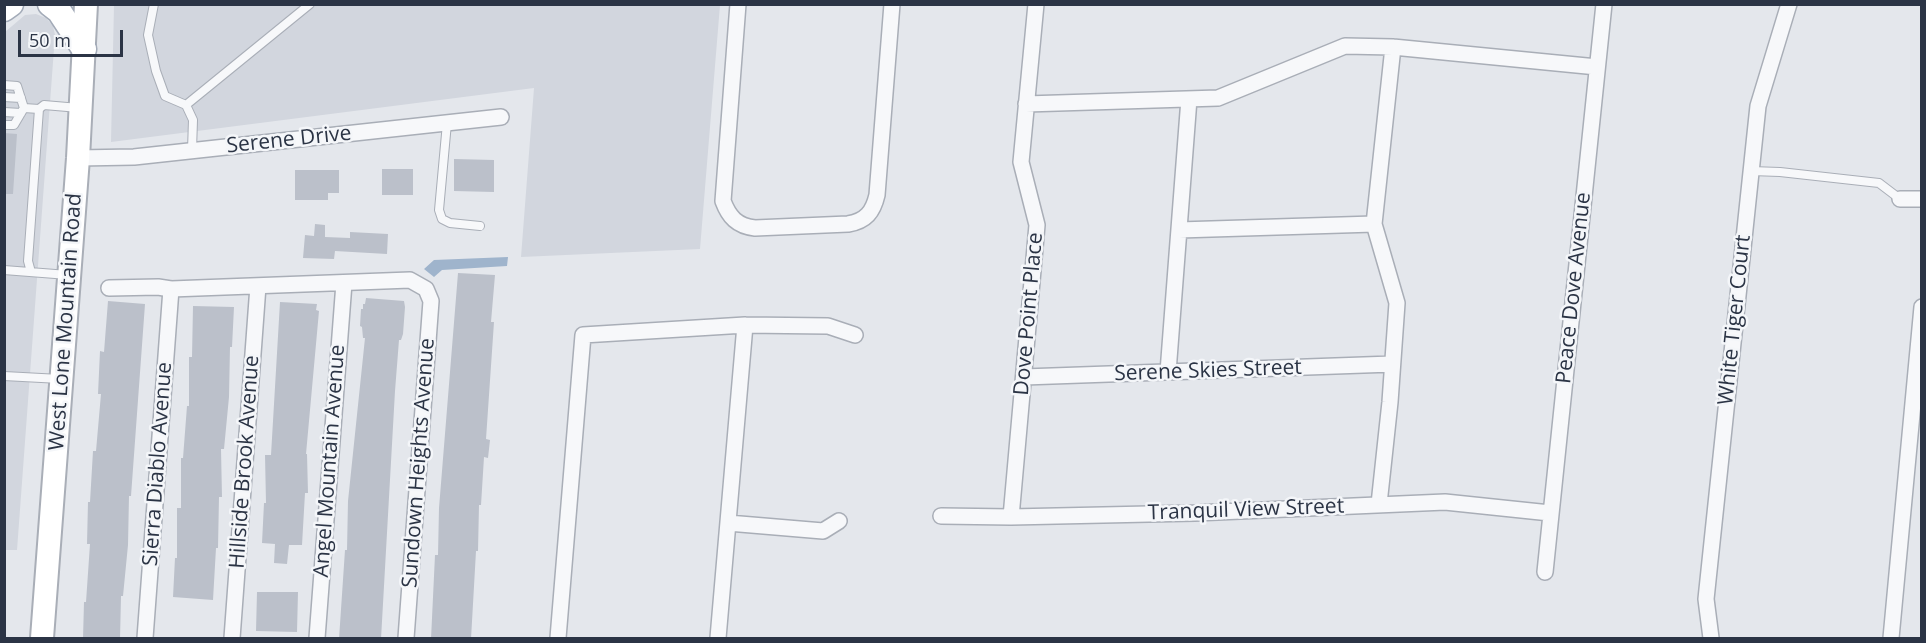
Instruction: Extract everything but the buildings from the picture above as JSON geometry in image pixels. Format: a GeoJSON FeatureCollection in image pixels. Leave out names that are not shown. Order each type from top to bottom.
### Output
{"type":"FeatureCollection","features":[{"type":"Feature","properties":{"kind":"main road"},"geometry":{"type":"LineString","coordinates":[[4,9],[11,4]]}},
{"type":"Feature","properties":{"kind":"main road"},"geometry":{"type":"LineString","coordinates":[[50,4],[59,11],[84,49]]}},
{"type":"Feature","properties":{"kind":"main road","name":"West Lone Mountain Road"},"geometry":{"type":"LineString","coordinates":[[42,639],[78,158],[86,4]]}},
{"type":"Feature","properties":{"kind":"street"},"geometry":{"type":"LineString","coordinates":[[738,4],[723,201],[731,218],[745,227],[755,228],[848,224],[858,222],[870,213],[877,195],[892,4]]}},
{"type":"Feature","properties":{"kind":"street","name":"Dove Point Place"},"geometry":{"type":"LineString","coordinates":[[1011,517],[1037,225],[1021,162],[1036,4]]}},
{"type":"Feature","properties":{"kind":"street","name":"Peace Dove Avenue"},"geometry":{"type":"LineString","coordinates":[[1545,572],[1604,4]]}},
{"type":"Feature","properties":{"kind":"street","name":"White Tiger Court"},"geometry":{"type":"LineString","coordinates":[[1711,639],[1706,599],[1758,106],[1789,4]]}},
{"type":"Feature","properties":{"kind":"street"},"geometry":{"type":"LineString","coordinates":[[1026,104],[1218,98],[1345,46],[1393,46],[1597,67]]}},
{"type":"Feature","properties":{"kind":"street"},"geometry":{"type":"LineString","coordinates":[[1379,504],[1397,303],[1374,224],[1393,46]]}},
{"type":"Feature","properties":{"kind":"street"},"geometry":{"type":"LineString","coordinates":[[1168,372],[1189,99]]}},
{"type":"Feature","properties":{"kind":"street","name":"Serene Drive"},"geometry":{"type":"LineString","coordinates":[[78,158],[134,157],[501,117]]}},
{"type":"Feature","properties":{"kind":"street"},"geometry":{"type":"LineString","coordinates":[[1900,199],[1922,199]]}},
{"type":"Feature","properties":{"kind":"street"},"geometry":{"type":"LineString","coordinates":[[1179,230],[1374,224]]}},
{"type":"Feature","properties":{"kind":"street","name":"Sundown Heights Avenue"},"geometry":{"type":"LineString","coordinates":[[344,283],[410,280],[426,289],[431,301],[406,639]]}},
{"type":"Feature","properties":{"kind":"street"},"geometry":{"type":"LineString","coordinates":[[109,288],[158,287],[171,290],[344,283]]}},
{"type":"Feature","properties":{"kind":"street","name":"Angel Mountain Avenue"},"geometry":{"type":"LineString","coordinates":[[317,639],[344,283]]}},
{"type":"Feature","properties":{"kind":"street","name":"Hillside Brook Avenue"},"geometry":{"type":"LineString","coordinates":[[232,639],[258,286]]}},
{"type":"Feature","properties":{"kind":"street","name":"Sierra Diablo Avenue"},"geometry":{"type":"LineString","coordinates":[[145,639],[171,290]]}},
{"type":"Feature","properties":{"kind":"street"},"geometry":{"type":"LineString","coordinates":[[1891,639],[1922,307]]}},
{"type":"Feature","properties":{"kind":"street"},"geometry":{"type":"LineString","coordinates":[[718,639],[745,325]]}},
{"type":"Feature","properties":{"kind":"street"},"geometry":{"type":"LineString","coordinates":[[558,639],[583,335],[745,325],[828,326],[855,335]]}},
{"type":"Feature","properties":{"kind":"street","name":"Serene Skies Street"},"geometry":{"type":"LineString","coordinates":[[1023,377],[1392,364]]}},
{"type":"Feature","properties":{"kind":"street","name":"Tranquil View Street"},"geometry":{"type":"LineString","coordinates":[[941,516],[1011,517],[1195,513],[1445,502],[1550,513]]}},
{"type":"Feature","properties":{"kind":"street"},"geometry":{"type":"LineString","coordinates":[[728,523],[823,531],[840,521]]}},
{"type":"Feature","properties":{"kind":"lane"},"geometry":{"type":"LineString","coordinates":[[154,4],[148,34],[156,71],[165,96],[186,105],[193,120],[192,150]]}},
{"type":"Feature","properties":{"kind":"lane"},"geometry":{"type":"LineString","coordinates":[[186,105],[310,4]]}},
{"type":"Feature","properties":{"kind":"lane"},"geometry":{"type":"LineString","coordinates":[[4,85],[17,86],[23,110],[14,125],[4,125]]}},
{"type":"Feature","properties":{"kind":"lane"},"geometry":{"type":"LineString","coordinates":[[4,97],[21,98]]}},
{"type":"Feature","properties":{"kind":"lane"},"geometry":{"type":"LineString","coordinates":[[4,112],[39,109],[44,105],[80,109]]}},
{"type":"Feature","properties":{"kind":"lane"},"geometry":{"type":"LineString","coordinates":[[31,272],[28,261],[39,109]]}},
{"type":"Feature","properties":{"kind":"lane"},"geometry":{"type":"LineString","coordinates":[[447,123],[439,210],[442,219],[450,223],[480,226]]}},
{"type":"Feature","properties":{"kind":"lane"},"geometry":{"type":"LineString","coordinates":[[1751,171],[1878,183],[1900,199]]}},
{"type":"Feature","properties":{"kind":"lane"},"geometry":{"type":"LineString","coordinates":[[4,270],[69,275]]}},
{"type":"Feature","properties":{"kind":"lane"},"geometry":{"type":"LineString","coordinates":[[4,376],[62,379]]}},
{"type":"Feature","properties":{"kind":"shaded area"},"geometry":{"type":"Polygon","coordinates":[[[114,5],[720,5],[700,249],[521,257],[534,88],[111,142],[114,5]]]}},
{"type":"Feature","properties":{"kind":"shaded area"},"geometry":{"type":"Polygon","coordinates":[[[36,14],[46,18],[53,26],[55,35],[17,550],[5,550],[5,32],[25,15],[36,14]]]}},
{"type":"Feature","properties":{"kind":"water"},"geometry":{"type":"Polygon","coordinates":[[[508,257],[507,266],[442,270],[434,277],[424,269],[434,260],[508,257]]]}}]}
